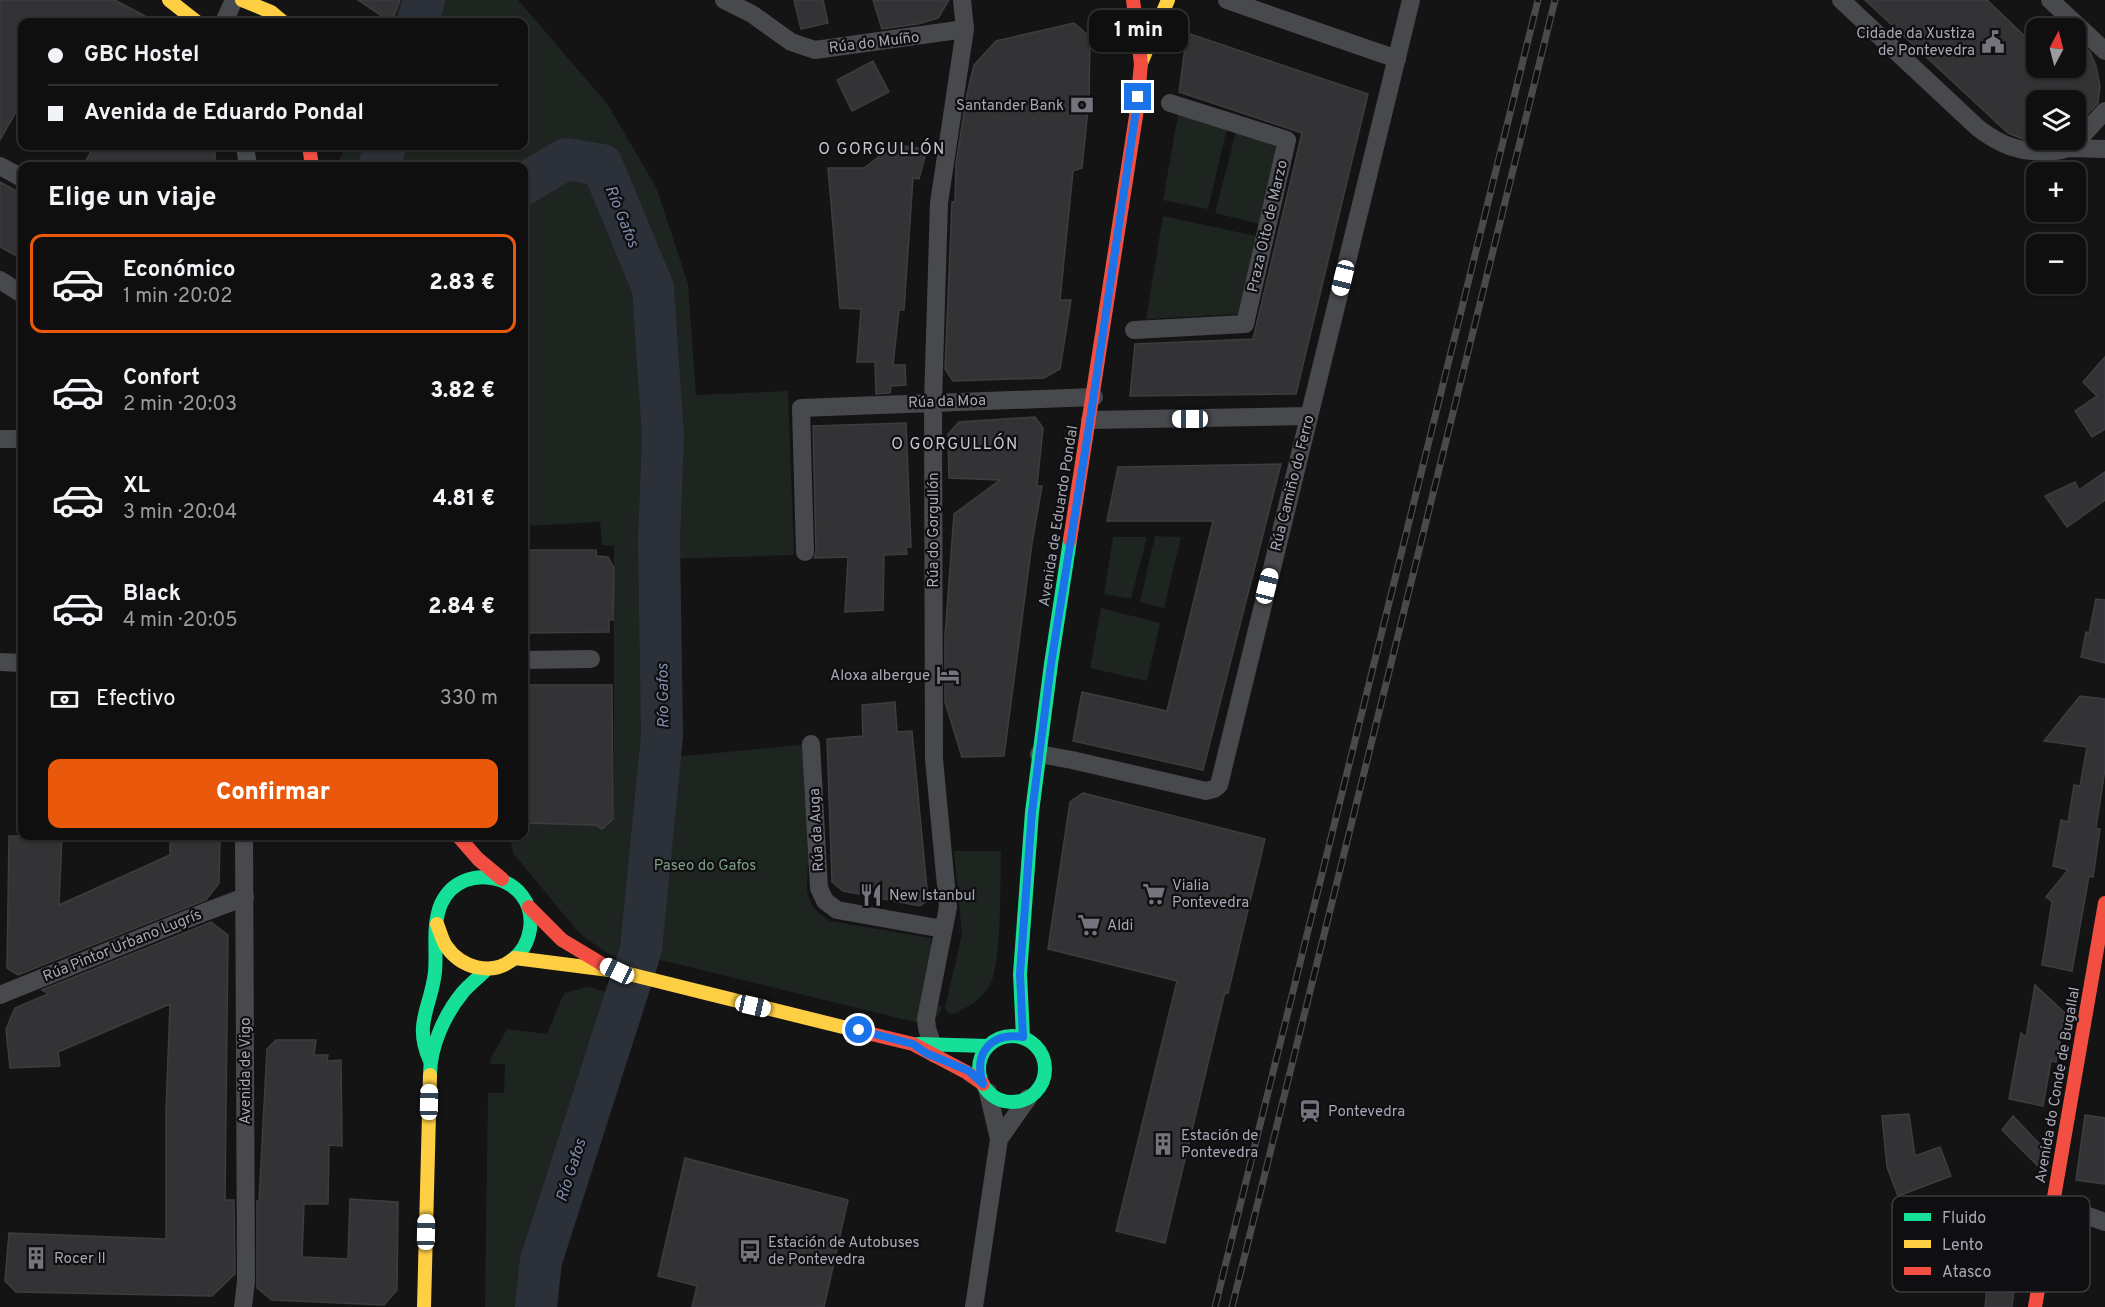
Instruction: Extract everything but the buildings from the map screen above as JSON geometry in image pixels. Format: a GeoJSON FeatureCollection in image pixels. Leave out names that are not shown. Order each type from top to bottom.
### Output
{"type":"FeatureCollection","features":[{"type":"Feature","properties":{"kind":"main road"},"geometry":{"type":"LineString","coordinates":[[169,0],[192,18]]}},
{"type":"Feature","properties":{"kind":"main road"},"geometry":{"type":"LineString","coordinates":[[242,0],[271,12],[278,18]]}},
{"type":"Feature","properties":{"kind":"main road","name":"Avenida de Eduardo Pondal"},"geometry":{"type":"LineString","coordinates":[[1023,1037],[1020,974],[1029,836],[1039,754],[1136,116],[1141,64],[1133,0]]}},
{"type":"Feature","properties":{"kind":"main road","name":"Avenida de Eduardo Pondal"},"geometry":{"type":"LineString","coordinates":[[1141,64],[1168,0]]}},
{"type":"Feature","properties":{"kind":"main road"},"geometry":{"type":"LineString","coordinates":[[461,840],[478,859],[523,895],[529,907],[563,942],[579,953],[617,971]]}},
{"type":"Feature","properties":{"kind":"main road"},"geometry":{"type":"LineString","coordinates":[[444,897],[456,885],[470,878],[486,875],[502,879]]}},
{"type":"Feature","properties":{"kind":"main road"},"geometry":{"type":"LineString","coordinates":[[430,1060],[422,1041],[422,1021],[434,976],[437,924],[444,897],[445,881]]}},
{"type":"Feature","properties":{"kind":"main road","name":"Avenida do Conde de Bugallal"},"geometry":{"type":"LineString","coordinates":[[2054,1196],[2105,903]]}},
{"type":"Feature","properties":{"kind":"main road"},"geometry":{"type":"LineString","coordinates":[[437,924],[440,939],[453,957],[472,968],[487,969],[502,966],[515,958],[524,948],[530,935],[529,907]]}},
{"type":"Feature","properties":{"kind":"main road"},"geometry":{"type":"LineString","coordinates":[[515,958],[617,971],[926,1048],[969,1071],[997,1098],[1007,1101],[1018,1102],[1028,1098],[1042,1084],[1046,1066],[1041,1051],[1023,1037],[1002,1037],[990,1044],[926,1048]]}},
{"type":"Feature","properties":{"kind":"main road"},"geometry":{"type":"LineString","coordinates":[[424,1307],[430,1060],[446,1017],[463,992],[487,969]]}},
{"type":"Feature","properties":{"kind":"main road","name":"Avenida de Eduardo Pondal"},"geometry":{"type":"LineString","coordinates":[[1007,1004],[1020,974]]}},
{"type":"Feature","properties":{"kind":"main road"},"geometry":{"type":"LineString","coordinates":[[986,1088],[979,1073],[980,1062],[999,1025]]}},
{"type":"Feature","properties":{"kind":"main road","name":"Avenida do Conde de Bugallal"},"geometry":{"type":"LineString","coordinates":[[2035,1307],[2038,1292]]}},
{"type":"Feature","properties":{"kind":"street"},"geometry":{"type":"LineString","coordinates":[[226,18],[234,0]]}},
{"type":"Feature","properties":{"kind":"street","name":"Rúa do Muíño"},"geometry":{"type":"LineString","coordinates":[[724,0],[752,14],[791,42],[815,50],[945,33],[965,28]]}},
{"type":"Feature","properties":{"kind":"street","name":"Rúa do Gorgullón"},"geometry":{"type":"LineString","coordinates":[[926,1048],[926,1019],[948,907],[934,759],[933,402],[939,203],[965,28],[962,0]]}},
{"type":"Feature","properties":{"kind":"street"},"geometry":{"type":"LineString","coordinates":[[1227,0],[1397,59]]}},
{"type":"Feature","properties":{"kind":"street","name":"Rúa Camiño do Ferro"},"geometry":{"type":"LineString","coordinates":[[1039,754],[1206,791],[1219,785],[1411,0]]}},
{"type":"Feature","properties":{"kind":"street"},"geometry":{"type":"LineString","coordinates":[[1841,0],[1992,139],[2010,148],[2029,152],[2060,150]]}},
{"type":"Feature","properties":{"kind":"street"},"geometry":{"type":"LineString","coordinates":[[2050,0],[2105,51]]}},
{"type":"Feature","properties":{"kind":"street","name":"Praza Oito de Marzo"},"geometry":{"type":"LineString","coordinates":[[1134,330],[1245,324],[1287,140],[1170,104]]}},
{"type":"Feature","properties":{"kind":"street"},"geometry":{"type":"LineString","coordinates":[[2086,130],[2105,111]]}},
{"type":"Feature","properties":{"kind":"street"},"geometry":{"type":"LineString","coordinates":[[2086,148],[2105,149]]}},
{"type":"Feature","properties":{"kind":"street"},"geometry":{"type":"LineString","coordinates":[[0,166],[18,176]]}},
{"type":"Feature","properties":{"kind":"street"},"geometry":{"type":"LineString","coordinates":[[0,280],[18,291]]}},
{"type":"Feature","properties":{"kind":"street","name":"Rúa da Moa"},"geometry":{"type":"LineString","coordinates":[[806,552],[801,408],[1094,397]]}},
{"type":"Feature","properties":{"kind":"street"},"geometry":{"type":"LineString","coordinates":[[1090,420],[1308,416]]}},
{"type":"Feature","properties":{"kind":"street"},"geometry":{"type":"LineString","coordinates":[[0,439],[18,439]]}},
{"type":"Feature","properties":{"kind":"street"},"geometry":{"type":"LineString","coordinates":[[528,660],[591,659]]}},
{"type":"Feature","properties":{"kind":"street"},"geometry":{"type":"LineString","coordinates":[[0,662],[18,663]]}},
{"type":"Feature","properties":{"kind":"street","name":"Rúa da Auga"},"geometry":{"type":"LineString","coordinates":[[811,744],[819,888],[825,900],[837,910],[943,929]]}},
{"type":"Feature","properties":{"kind":"street","name":"Avenida de Vigo"},"geometry":{"type":"LineString","coordinates":[[243,1307],[246,1281],[244,840]]}},
{"type":"Feature","properties":{"kind":"street","name":"Rúa Pintor Urbano Lugrís"},"geometry":{"type":"LineString","coordinates":[[0,995],[245,897]]}},
{"type":"Feature","properties":{"kind":"street"},"geometry":{"type":"LineString","coordinates":[[974,1307],[999,1139],[986,1088]]}},
{"type":"Feature","properties":{"kind":"street"},"geometry":{"type":"LineString","coordinates":[[999,1139],[1028,1098]]}},
{"type":"Feature","properties":{"kind":"street"},"geometry":{"type":"LineString","coordinates":[[2090,1217],[2105,1222]]}},
{"type":"Feature","properties":{"kind":"green space","name":"Paseo do Gafos"},"geometry":{"type":"Polygon","coordinates":[[[400,0],[518,0],[608,105],[657,189],[688,284],[696,395],[788,391],[794,555],[667,559],[673,757],[811,744],[807,892],[810,902],[830,921],[931,938],[933,1003],[942,1007],[933,1020],[923,1024],[665,961],[611,956],[579,933],[513,853],[511,840],[528,840],[528,823],[596,825],[614,818],[614,546],[602,545],[600,522],[528,526],[528,162],[339,162],[343,150],[528,150],[528,18],[393,18],[400,0]]]}},
{"type":"Feature","properties":{"kind":"green space"},"geometry":{"type":"Polygon","coordinates":[[[1179,110],[1228,124],[1208,209],[1163,200],[1179,110]]]}},
{"type":"Feature","properties":{"kind":"green space"},"geometry":{"type":"Polygon","coordinates":[[[1237,128],[1278,141],[1259,224],[1215,213],[1237,128]]]}},
{"type":"Feature","properties":{"kind":"green space"},"geometry":{"type":"Polygon","coordinates":[[[1163,216],[1256,236],[1238,314],[1146,319],[1163,216]]]}},
{"type":"Feature","properties":{"kind":"green space"},"geometry":{"type":"Polygon","coordinates":[[[1155,536],[1181,537],[1164,608],[1140,602],[1155,536]]]}},
{"type":"Feature","properties":{"kind":"green space"},"geometry":{"type":"Polygon","coordinates":[[[1113,537],[1147,537],[1131,599],[1104,594],[1113,537]]]}},
{"type":"Feature","properties":{"kind":"green space"},"geometry":{"type":"Polygon","coordinates":[[[1101,608],[1160,623],[1147,681],[1090,668],[1101,608]]]}},
{"type":"Feature","properties":{"kind":"green space"},"geometry":{"type":"Polygon","coordinates":[[[954,851],[1001,851],[1000,901],[997,959],[990,985],[972,1004],[950,1015],[945,1008],[962,934],[954,851]]]}},
{"type":"Feature","properties":{"kind":"green space"},"geometry":{"type":"Polygon","coordinates":[[[588,987],[617,995],[537,1245],[531,1307],[485,1307],[488,1093],[504,1093],[505,1064],[490,1064],[491,1058],[507,1029],[547,1034],[564,993],[588,987]]]}},
{"type":"Feature","properties":{"kind":"waterway","name":"Río Gafos"},"geometry":{"type":"LineString","coordinates":[[419,18],[424,0]]}},
{"type":"Feature","properties":{"kind":"waterway","name":"Río Gafos"},"geometry":{"type":"LineString","coordinates":[[380,162],[384,150]]}},
{"type":"Feature","properties":{"kind":"waterway","name":"Río Gafos"},"geometry":{"type":"LineString","coordinates":[[528,182],[566,159],[602,165],[653,288],[663,437],[659,540],[662,736],[641,949],[541,1261],[536,1307]]}},
{"type":"Feature","properties":{"kind":"railway"},"geometry":{"type":"LineString","coordinates":[[1215,1307],[1538,0]]}},
{"type":"Feature","properties":{"kind":"railway"},"geometry":{"type":"LineString","coordinates":[[1232,1307],[1555,0]]}},
{"type":"Feature","properties":{"kind":"traffic: fast"},"geometry":{"type":"LineString","coordinates":[[1023,1037],[1020,974],[1032,812],[1070,540]]}},
{"type":"Feature","properties":{"kind":"traffic: fast"},"geometry":{"type":"LineString","coordinates":[[430,1061],[425,1048],[423,1026],[435,972],[438,912],[451,889],[465,881],[480,877],[496,879],[511,885],[522,896],[529,911],[530,929],[524,946],[512,960]]}},
{"type":"Feature","properties":{"kind":"traffic: fast"},"geometry":{"type":"LineString","coordinates":[[430,1075],[436,1042],[450,1010],[463,992],[487,969]]}},
{"type":"Feature","properties":{"kind":"traffic: fast"},"geometry":{"type":"LineString","coordinates":[[1012,1036],[1025,1039],[1035,1046],[1042,1056],[1045,1069],[1042,1082],[1035,1092],[1025,1099],[1012,1102],[999,1099],[989,1092],[982,1082],[979,1069],[982,1056],[989,1046],[999,1039],[1012,1036]]}},
{"type":"Feature","properties":{"kind":"traffic: fast"},"geometry":{"type":"LineString","coordinates":[[918,1044],[988,1046]]}},
{"type":"Feature","properties":{"kind":"traffic: slow"},"geometry":{"type":"LineString","coordinates":[[169,0],[192,18]]}},
{"type":"Feature","properties":{"kind":"traffic: slow"},"geometry":{"type":"LineString","coordinates":[[242,0],[271,12],[278,18]]}},
{"type":"Feature","properties":{"kind":"traffic: slow"},"geometry":{"type":"LineString","coordinates":[[1141,63],[1168,0]]}},
{"type":"Feature","properties":{"kind":"traffic: slow"},"geometry":{"type":"LineString","coordinates":[[437,924],[452,954],[468,964],[495,968],[512,960]]}},
{"type":"Feature","properties":{"kind":"traffic: slow"},"geometry":{"type":"LineString","coordinates":[[515,958],[617,971],[859,1031]]}},
{"type":"Feature","properties":{"kind":"traffic: slow"},"geometry":{"type":"LineString","coordinates":[[424,1307],[430,1075]]}},
{"type":"Feature","properties":{"kind":"traffic: jam"},"geometry":{"type":"LineString","coordinates":[[1070,540],[1136,116],[1141,64],[1133,0]]}},
{"type":"Feature","properties":{"kind":"traffic: jam"},"geometry":{"type":"LineString","coordinates":[[310,150],[311,162]]}},
{"type":"Feature","properties":{"kind":"traffic: jam"},"geometry":{"type":"LineString","coordinates":[[461,840],[478,859],[502,879]]}},
{"type":"Feature","properties":{"kind":"traffic: jam"},"geometry":{"type":"LineString","coordinates":[[2054,1196],[2105,903]]}},
{"type":"Feature","properties":{"kind":"traffic: jam"},"geometry":{"type":"LineString","coordinates":[[529,907],[562,940],[602,964]]}},
{"type":"Feature","properties":{"kind":"traffic: jam"},"geometry":{"type":"LineString","coordinates":[[859,1031],[913,1044],[966,1072],[983,1084]]}},
{"type":"Feature","properties":{"kind":"traffic: jam"},"geometry":{"type":"LineString","coordinates":[[2035,1307],[2038,1292]]}},
{"type":"Feature","properties":{"kind":"place","name":"Cidade da Xustiza de Pontevedra"},"geometry":{"type":"Point","coordinates":[1993,42]}},
{"type":"Feature","properties":{"kind":"place","name":"Santander Bank"},"geometry":{"type":"Point","coordinates":[1082,105]}},
{"type":"Feature","properties":{"kind":"place","name":"Aloxa albergue"},"geometry":{"type":"Point","coordinates":[948,675]}},
{"type":"Feature","properties":{"kind":"place","name":"Vialia Pontevedra"},"geometry":{"type":"Point","coordinates":[1154,894]}},
{"type":"Feature","properties":{"kind":"place","name":"New Istanbul"},"geometry":{"type":"Point","coordinates":[871,895]}},
{"type":"Feature","properties":{"kind":"place","name":"Aldi"},"geometry":{"type":"Point","coordinates":[1089,925]}},
{"type":"Feature","properties":{"kind":"place","name":"Pontevedra"},"geometry":{"type":"Point","coordinates":[1310,1111]}},
{"type":"Feature","properties":{"kind":"place","name":"Estación de Pontevedra"},"geometry":{"type":"Point","coordinates":[1163,1144]}},
{"type":"Feature","properties":{"kind":"place","name":"Estación de Autobuses de Pontevedra"},"geometry":{"type":"Point","coordinates":[750,1251]}},
{"type":"Feature","properties":{"kind":"place","name":"Rocer II"},"geometry":{"type":"Point","coordinates":[36,1258]}},
{"type":"Feature","properties":{"kind":"district","name":"O GORGULLÓN"},"geometry":{"type":"Point","coordinates":[882,148]}},
{"type":"Feature","properties":{"kind":"district","name":"O GORGULLÓN"},"geometry":{"type":"Point","coordinates":[955,443]}},
{"type":"Feature","properties":{"kind":"route"},"geometry":{"type":"LineString","coordinates":[[859,1030],[913,1044],[926,1053],[969,1071],[983,1084],[979,1073],[980,1062],[987,1046],[1002,1037],[1023,1037],[1020,974],[1028,853],[1039,754],[1138,97]]}}]}
